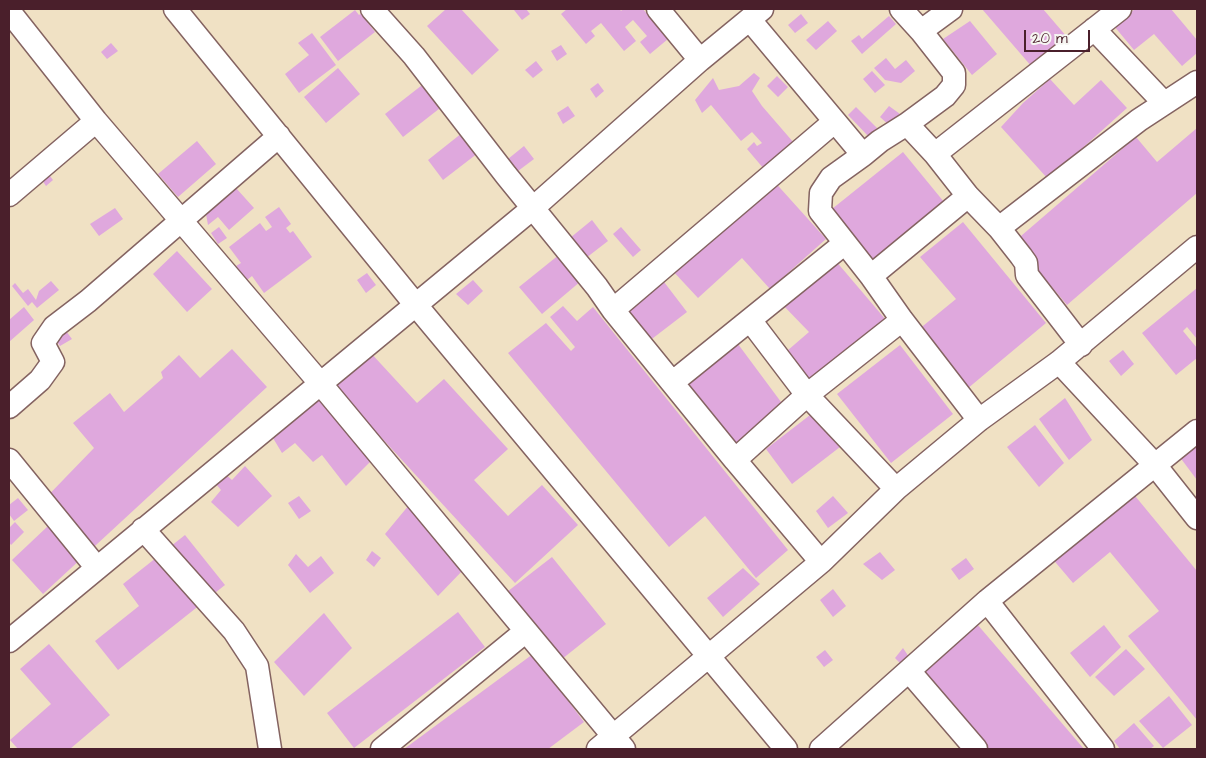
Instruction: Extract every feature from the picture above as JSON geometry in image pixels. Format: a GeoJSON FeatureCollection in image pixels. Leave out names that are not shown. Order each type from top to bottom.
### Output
{"type":"FeatureCollection","features":[{"type":"Feature","properties":{"kind":"street"},"geometry":{"type":"LineString","coordinates":[[175,9],[416,304],[786,749]]}},
{"type":"Feature","properties":{"kind":"street"},"geometry":{"type":"LineString","coordinates":[[372,9],[414,56],[597,287],[613,310],[821,562]]}},
{"type":"Feature","properties":{"kind":"street"},"geometry":{"type":"LineString","coordinates":[[658,9],[700,60]]}},
{"type":"Feature","properties":{"kind":"street"},"geometry":{"type":"LineString","coordinates":[[901,9],[954,73],[954,85],[946,96],[908,124],[880,141],[831,178],[821,193],[820,211],[979,420]]}},
{"type":"Feature","properties":{"kind":"street"},"geometry":{"type":"LineString","coordinates":[[921,31],[951,9]]}},
{"type":"Feature","properties":{"kind":"street"},"geometry":{"type":"LineString","coordinates":[[935,154],[1120,9]]}},
{"type":"Feature","properties":{"kind":"street"},"geometry":{"type":"LineString","coordinates":[[14,15],[96,121],[320,382],[526,631],[612,745],[709,656],[821,562],[896,489],[979,420],[1059,362],[1197,247]]}},
{"type":"Feature","properties":{"kind":"street"},"geometry":{"type":"LineString","coordinates":[[9,641],[320,382],[533,208],[700,60],[756,15],[834,122],[863,155]]}},
{"type":"Feature","properties":{"kind":"street"},"geometry":{"type":"LineString","coordinates":[[1094,29],[1164,103]]}},
{"type":"Feature","properties":{"kind":"street"},"geometry":{"type":"LineString","coordinates":[[999,228],[1139,120],[1197,82]]}},
{"type":"Feature","properties":{"kind":"street"},"geometry":{"type":"LineString","coordinates":[[9,194],[96,121]]}},
{"type":"Feature","properties":{"kind":"street"},"geometry":{"type":"LineString","coordinates":[[613,310],[834,122]]}},
{"type":"Feature","properties":{"kind":"street"},"geometry":{"type":"LineString","coordinates":[[908,124],[935,154],[968,196],[999,228],[1026,264],[1027,276],[1080,345]]}},
{"type":"Feature","properties":{"kind":"street"},"geometry":{"type":"LineString","coordinates":[[9,406],[40,380],[53,362],[43,344],[54,327],[88,301],[279,136]]}},
{"type":"Feature","properties":{"kind":"street"},"geometry":{"type":"LineString","coordinates":[[871,276],[968,196]]}},
{"type":"Feature","properties":{"kind":"street"},"geometry":{"type":"LineString","coordinates":[[673,382],[845,243]]}},
{"type":"Feature","properties":{"kind":"street"},"geometry":{"type":"LineString","coordinates":[[750,320],[807,395],[896,489]]}},
{"type":"Feature","properties":{"kind":"street"},"geometry":{"type":"LineString","coordinates":[[735,460],[807,395],[902,320]]}},
{"type":"Feature","properties":{"kind":"street"},"geometry":{"type":"LineString","coordinates":[[1059,362],[1155,465],[1197,518]]}},
{"type":"Feature","properties":{"kind":"street"},"geometry":{"type":"LineString","coordinates":[[821,749],[987,601],[1197,431]]}},
{"type":"Feature","properties":{"kind":"street"},"geometry":{"type":"LineString","coordinates":[[9,460],[98,568]]}},
{"type":"Feature","properties":{"kind":"street"},"geometry":{"type":"LineString","coordinates":[[143,529],[234,631],[258,666],[270,749]]}},
{"type":"Feature","properties":{"kind":"street"},"geometry":{"type":"LineString","coordinates":[[987,601],[1102,749]]}},
{"type":"Feature","properties":{"kind":"street"},"geometry":{"type":"LineString","coordinates":[[382,749],[526,631]]}},
{"type":"Feature","properties":{"kind":"street"},"geometry":{"type":"LineString","coordinates":[[909,671],[976,749]]}},
{"type":"Feature","properties":{"kind":"building"},"geometry":{"type":"Polygon","coordinates":[[[446,9],[461,9],[499,50],[472,75],[427,26],[446,9]]]}},
{"type":"Feature","properties":{"kind":"building"},"geometry":{"type":"Polygon","coordinates":[[[526,9],[530,14],[522,20],[514,10],[526,9]]]}},
{"type":"Feature","properties":{"kind":"building"},"geometry":{"type":"Polygon","coordinates":[[[567,9],[620,9],[621,11],[623,9],[643,9],[668,39],[650,54],[640,42],[647,36],[633,20],[625,27],[636,41],[624,51],[601,23],[591,31],[595,36],[586,44],[561,14],[567,9]]]}},
{"type":"Feature","properties":{"kind":"building"},"geometry":{"type":"Polygon","coordinates":[[[982,9],[1043,9],[1067,37],[1032,67],[982,9]]]}},
{"type":"Feature","properties":{"kind":"building"},"geometry":{"type":"Polygon","coordinates":[[[1135,9],[1171,9],[1197,40],[1197,53],[1182,66],[1154,34],[1134,50],[1114,26],[1135,9]]]}},
{"type":"Feature","properties":{"kind":"building"},"geometry":{"type":"Polygon","coordinates":[[[355,10],[359,15],[364,11],[371,20],[368,23],[375,32],[338,61],[320,37],[355,10]]]}},
{"type":"Feature","properties":{"kind":"building"},"geometry":{"type":"Polygon","coordinates":[[[801,14],[808,23],[795,33],[788,25],[801,14]]]}},
{"type":"Feature","properties":{"kind":"building"},"geometry":{"type":"Polygon","coordinates":[[[889,16],[896,24],[862,54],[851,41],[859,35],[862,39],[889,16]]]}},
{"type":"Feature","properties":{"kind":"building"},"geometry":{"type":"Polygon","coordinates":[[[828,21],[837,31],[816,50],[806,40],[828,21]]]}},
{"type":"Feature","properties":{"kind":"building"},"geometry":{"type":"Polygon","coordinates":[[[970,21],[997,54],[972,75],[943,39],[970,21]]]}},
{"type":"Feature","properties":{"kind":"building"},"geometry":{"type":"Polygon","coordinates":[[[312,33],[336,65],[299,93],[285,74],[309,55],[298,43],[312,33]]]}},
{"type":"Feature","properties":{"kind":"building"},"geometry":{"type":"Polygon","coordinates":[[[111,43],[118,51],[107,59],[101,52],[111,43]]]}},
{"type":"Feature","properties":{"kind":"building"},"geometry":{"type":"Polygon","coordinates":[[[561,45],[567,54],[557,61],[551,51],[561,45]]]}},
{"type":"Feature","properties":{"kind":"building"},"geometry":{"type":"Polygon","coordinates":[[[886,58],[895,69],[906,60],[915,71],[901,83],[885,80],[874,68],[886,58]]]}},
{"type":"Feature","properties":{"kind":"building"},"geometry":{"type":"Polygon","coordinates":[[[536,61],[543,70],[533,78],[525,70],[536,61]]]}},
{"type":"Feature","properties":{"kind":"building"},"geometry":{"type":"Polygon","coordinates":[[[338,68],[360,94],[326,123],[304,97],[338,68]]]}},
{"type":"Feature","properties":{"kind":"building"},"geometry":{"type":"Polygon","coordinates":[[[872,71],[885,85],[875,93],[863,79],[872,71]]]}},
{"type":"Feature","properties":{"kind":"building"},"geometry":{"type":"Polygon","coordinates":[[[754,73],[760,78],[752,91],[762,106],[794,143],[764,169],[747,149],[754,142],[757,146],[762,143],[752,132],[741,141],[711,105],[702,113],[695,100],[713,78],[719,90],[739,86],[754,73]]]}},
{"type":"Feature","properties":{"kind":"building"},"geometry":{"type":"Polygon","coordinates":[[[777,76],[788,87],[778,97],[767,86],[777,76]]]}},
{"type":"Feature","properties":{"kind":"building"},"geometry":{"type":"Polygon","coordinates":[[[1050,79],[1074,105],[1101,80],[1127,108],[1048,179],[1001,127],[1023,103],[1050,79]]]}},
{"type":"Feature","properties":{"kind":"building"},"geometry":{"type":"Polygon","coordinates":[[[426,82],[444,105],[403,137],[385,114],[426,82]]]}},
{"type":"Feature","properties":{"kind":"building"},"geometry":{"type":"Polygon","coordinates":[[[598,83],[604,91],[596,98],[590,89],[598,83]]]}},
{"type":"Feature","properties":{"kind":"building"},"geometry":{"type":"Polygon","coordinates":[[[568,106],[575,116],[563,124],[557,113],[568,106]]]}},
{"type":"Feature","properties":{"kind":"building"},"geometry":{"type":"Polygon","coordinates":[[[889,106],[900,114],[890,126],[880,117],[889,106]]]}},
{"type":"Feature","properties":{"kind":"building"},"geometry":{"type":"Polygon","coordinates":[[[856,107],[877,128],[869,137],[848,115],[856,107]]]}},
{"type":"Feature","properties":{"kind":"building"},"geometry":{"type":"Polygon","coordinates":[[[1197,128],[1197,193],[1067,305],[1014,242],[1136,137],[1157,162],[1197,128]]]}},
{"type":"Feature","properties":{"kind":"building"},"geometry":{"type":"Polygon","coordinates":[[[462,133],[478,153],[443,180],[428,160],[462,133]]]}},
{"type":"Feature","properties":{"kind":"building"},"geometry":{"type":"Polygon","coordinates":[[[197,141],[216,164],[178,197],[158,174],[197,141]]]}},
{"type":"Feature","properties":{"kind":"building"},"geometry":{"type":"Polygon","coordinates":[[[524,146],[534,159],[518,171],[508,159],[524,146]]]}},
{"type":"Feature","properties":{"kind":"building"},"geometry":{"type":"Polygon","coordinates":[[[903,152],[944,202],[873,260],[832,209],[903,152]]]}},
{"type":"Feature","properties":{"kind":"building"},"geometry":{"type":"Polygon","coordinates":[[[47,172],[53,180],[46,186],[40,177],[47,172]]]}},
{"type":"Feature","properties":{"kind":"building"},"geometry":{"type":"Polygon","coordinates":[[[772,179],[826,239],[770,289],[742,258],[698,298],[671,269],[772,179]]]}},
{"type":"Feature","properties":{"kind":"building"},"geometry":{"type":"Polygon","coordinates":[[[236,188],[254,208],[229,230],[218,217],[208,225],[206,214],[236,188]]]}},
{"type":"Feature","properties":{"kind":"building"},"geometry":{"type":"Polygon","coordinates":[[[279,207],[291,224],[286,228],[290,233],[293,231],[312,257],[264,293],[252,276],[247,280],[236,266],[241,263],[229,247],[260,223],[266,231],[272,227],[265,217],[279,207]]]}},
{"type":"Feature","properties":{"kind":"building"},"geometry":{"type":"Polygon","coordinates":[[[115,208],[123,219],[99,236],[90,224],[115,208]]]}},
{"type":"Feature","properties":{"kind":"building"},"geometry":{"type":"Polygon","coordinates":[[[592,220],[608,241],[586,258],[570,238],[592,220]]]}},
{"type":"Feature","properties":{"kind":"building"},"geometry":{"type":"Polygon","coordinates":[[[963,222],[1046,323],[967,389],[918,330],[956,299],[920,257],[963,222]]]}},
{"type":"Feature","properties":{"kind":"building"},"geometry":{"type":"Polygon","coordinates":[[[219,227],[227,238],[218,244],[211,233],[219,227]]]}},
{"type":"Feature","properties":{"kind":"building"},"geometry":{"type":"Polygon","coordinates":[[[621,227],[641,250],[633,257],[613,234],[621,227]]]}},
{"type":"Feature","properties":{"kind":"building"},"geometry":{"type":"Polygon","coordinates":[[[177,251],[212,289],[187,312],[153,274],[177,251]]]}},
{"type":"Feature","properties":{"kind":"building"},"geometry":{"type":"Polygon","coordinates":[[[560,254],[581,281],[542,314],[519,287],[560,254]]]}},
{"type":"Feature","properties":{"kind":"building"},"geometry":{"type":"Polygon","coordinates":[[[835,260],[886,320],[805,384],[780,357],[809,332],[780,302],[835,260]]]}},
{"type":"Feature","properties":{"kind":"building"},"geometry":{"type":"Polygon","coordinates":[[[367,273],[376,285],[366,293],[357,280],[367,273]]]}},
{"type":"Feature","properties":{"kind":"building"},"geometry":{"type":"Polygon","coordinates":[[[661,278],[687,312],[644,345],[618,311],[661,278]]]}},
{"type":"Feature","properties":{"kind":"building"},"geometry":{"type":"Polygon","coordinates":[[[473,280],[483,291],[468,305],[456,294],[473,280]]]}},
{"type":"Feature","properties":{"kind":"building"},"geometry":{"type":"Polygon","coordinates":[[[51,281],[59,290],[37,308],[32,302],[28,306],[12,286],[15,283],[23,293],[28,289],[36,300],[39,291],[51,281]]]}},
{"type":"Feature","properties":{"kind":"building"},"geometry":{"type":"Polygon","coordinates":[[[1197,288],[1197,339],[1187,327],[1183,331],[1197,348],[1197,358],[1176,375],[1142,333],[1197,288]]]}},
{"type":"Feature","properties":{"kind":"building"},"geometry":{"type":"Polygon","coordinates":[[[563,306],[577,321],[593,307],[788,550],[756,578],[705,516],[669,547],[508,353],[546,323],[571,351],[575,347],[550,317],[563,306]]]}},
{"type":"Feature","properties":{"kind":"building"},"geometry":{"type":"Polygon","coordinates":[[[24,307],[34,320],[9,342],[9,320],[24,307]]]}},
{"type":"Feature","properties":{"kind":"building"},"geometry":{"type":"Polygon","coordinates":[[[63,327],[72,339],[60,346],[52,335],[63,327]]]}},
{"type":"Feature","properties":{"kind":"building"},"geometry":{"type":"Polygon","coordinates":[[[735,340],[784,406],[730,450],[681,387],[735,340]]]}},
{"type":"Feature","properties":{"kind":"building"},"geometry":{"type":"Polygon","coordinates":[[[900,345],[953,414],[891,463],[837,394],[900,345]]]}},
{"type":"Feature","properties":{"kind":"building"},"geometry":{"type":"Polygon","coordinates":[[[232,349],[267,387],[43,594],[12,560],[48,526],[34,510],[94,448],[73,423],[110,393],[124,412],[163,378],[161,372],[179,355],[200,378],[232,349]]]}},
{"type":"Feature","properties":{"kind":"building"},"geometry":{"type":"Polygon","coordinates":[[[1123,350],[1134,364],[1121,376],[1109,361],[1123,350]]]}},
{"type":"Feature","properties":{"kind":"building"},"geometry":{"type":"Polygon","coordinates":[[[369,351],[417,403],[444,379],[508,449],[474,480],[508,516],[542,485],[578,525],[515,583],[333,385],[369,351]]]}},
{"type":"Feature","properties":{"kind":"building"},"geometry":{"type":"Polygon","coordinates":[[[324,395],[373,459],[346,486],[322,455],[313,462],[295,443],[282,453],[273,438],[324,395]]]}},
{"type":"Feature","properties":{"kind":"building"},"geometry":{"type":"Polygon","coordinates":[[[1065,398],[1092,440],[1069,460],[1039,419],[1065,398]]]}},
{"type":"Feature","properties":{"kind":"building"},"geometry":{"type":"Polygon","coordinates":[[[814,412],[840,447],[792,484],[766,449],[814,412]]]}},
{"type":"Feature","properties":{"kind":"building"},"geometry":{"type":"Polygon","coordinates":[[[1035,425],[1064,463],[1039,487],[1007,447],[1035,425]]]}},
{"type":"Feature","properties":{"kind":"building"},"geometry":{"type":"Polygon","coordinates":[[[1197,429],[1197,480],[1173,448],[1197,429]]]}},
{"type":"Feature","properties":{"kind":"building"},"geometry":{"type":"Polygon","coordinates":[[[245,466],[272,496],[238,527],[211,502],[221,490],[215,483],[224,473],[232,480],[245,466]]]}},
{"type":"Feature","properties":{"kind":"building"},"geometry":{"type":"Polygon","coordinates":[[[1131,491],[1197,571],[1197,720],[1128,636],[1159,611],[1110,552],[1073,583],[1051,557],[1131,491]]]}},
{"type":"Feature","properties":{"kind":"building"},"geometry":{"type":"Polygon","coordinates":[[[299,496],[311,511],[299,519],[288,503],[299,496]]]}},
{"type":"Feature","properties":{"kind":"building"},"geometry":{"type":"Polygon","coordinates":[[[833,496],[848,513],[828,528],[816,511],[833,496]]]}},
{"type":"Feature","properties":{"kind":"building"},"geometry":{"type":"Polygon","coordinates":[[[18,498],[28,510],[14,521],[9,514],[9,505],[18,498]]]}},
{"type":"Feature","properties":{"kind":"building"},"geometry":{"type":"Polygon","coordinates":[[[409,505],[465,568],[438,596],[385,534],[409,505]]]}},
{"type":"Feature","properties":{"kind":"building"},"geometry":{"type":"Polygon","coordinates":[[[15,522],[24,532],[11,545],[9,542],[9,528],[15,522]]]}},
{"type":"Feature","properties":{"kind":"building"},"geometry":{"type":"Polygon","coordinates":[[[185,535],[225,585],[118,670],[95,641],[139,606],[123,584],[185,535]]]}},
{"type":"Feature","properties":{"kind":"building"},"geometry":{"type":"Polygon","coordinates":[[[372,551],[381,558],[374,567],[366,560],[372,551]]]}},
{"type":"Feature","properties":{"kind":"building"},"geometry":{"type":"Polygon","coordinates":[[[880,552],[895,570],[882,580],[863,564],[880,552]]]}},
{"type":"Feature","properties":{"kind":"building"},"geometry":{"type":"Polygon","coordinates":[[[296,554],[308,567],[321,556],[334,573],[310,593],[288,565],[296,554]]]}},
{"type":"Feature","properties":{"kind":"building"},"geometry":{"type":"Polygon","coordinates":[[[552,557],[606,624],[557,663],[503,595],[552,557]]]}},
{"type":"Feature","properties":{"kind":"building"},"geometry":{"type":"Polygon","coordinates":[[[966,558],[974,569],[959,580],[951,569],[966,558]]]}},
{"type":"Feature","properties":{"kind":"building"},"geometry":{"type":"Polygon","coordinates":[[[743,568],[760,584],[723,617],[707,598],[743,568]]]}},
{"type":"Feature","properties":{"kind":"building"},"geometry":{"type":"Polygon","coordinates":[[[833,589],[846,606],[833,617],[820,600],[833,589]]]}},
{"type":"Feature","properties":{"kind":"building"},"geometry":{"type":"Polygon","coordinates":[[[458,612],[485,647],[354,748],[327,713],[458,612]]]}},
{"type":"Feature","properties":{"kind":"building"},"geometry":{"type":"Polygon","coordinates":[[[324,613],[352,648],[304,696],[274,662],[324,613]]]}},
{"type":"Feature","properties":{"kind":"building"},"geometry":{"type":"Polygon","coordinates":[[[977,624],[1084,749],[976,749],[915,678],[977,624]]]}},
{"type":"Feature","properties":{"kind":"building"},"geometry":{"type":"Polygon","coordinates":[[[1104,625],[1121,647],[1090,677],[1070,653],[1104,625]]]}},
{"type":"Feature","properties":{"kind":"building"},"geometry":{"type":"Polygon","coordinates":[[[49,644],[110,715],[70,749],[18,749],[10,740],[51,704],[20,669],[49,644]]]}},
{"type":"Feature","properties":{"kind":"building"},"geometry":{"type":"Polygon","coordinates":[[[903,648],[911,660],[904,667],[895,658],[903,648]]]}},
{"type":"Feature","properties":{"kind":"building"},"geometry":{"type":"Polygon","coordinates":[[[1126,649],[1145,669],[1114,696],[1095,677],[1126,649]]]}},
{"type":"Feature","properties":{"kind":"building"},"geometry":{"type":"Polygon","coordinates":[[[825,650],[833,660],[824,667],[816,657],[825,650]]]}},
{"type":"Feature","properties":{"kind":"building"},"geometry":{"type":"Polygon","coordinates":[[[533,654],[584,722],[548,749],[404,749],[533,654]]]}},
{"type":"Feature","properties":{"kind":"building"},"geometry":{"type":"Polygon","coordinates":[[[1169,696],[1192,725],[1163,748],[1139,721],[1169,696]]]}},
{"type":"Feature","properties":{"kind":"building"},"geometry":{"type":"Polygon","coordinates":[[[1134,723],[1154,746],[1150,749],[1120,749],[1114,741],[1134,723]]]}}]}
